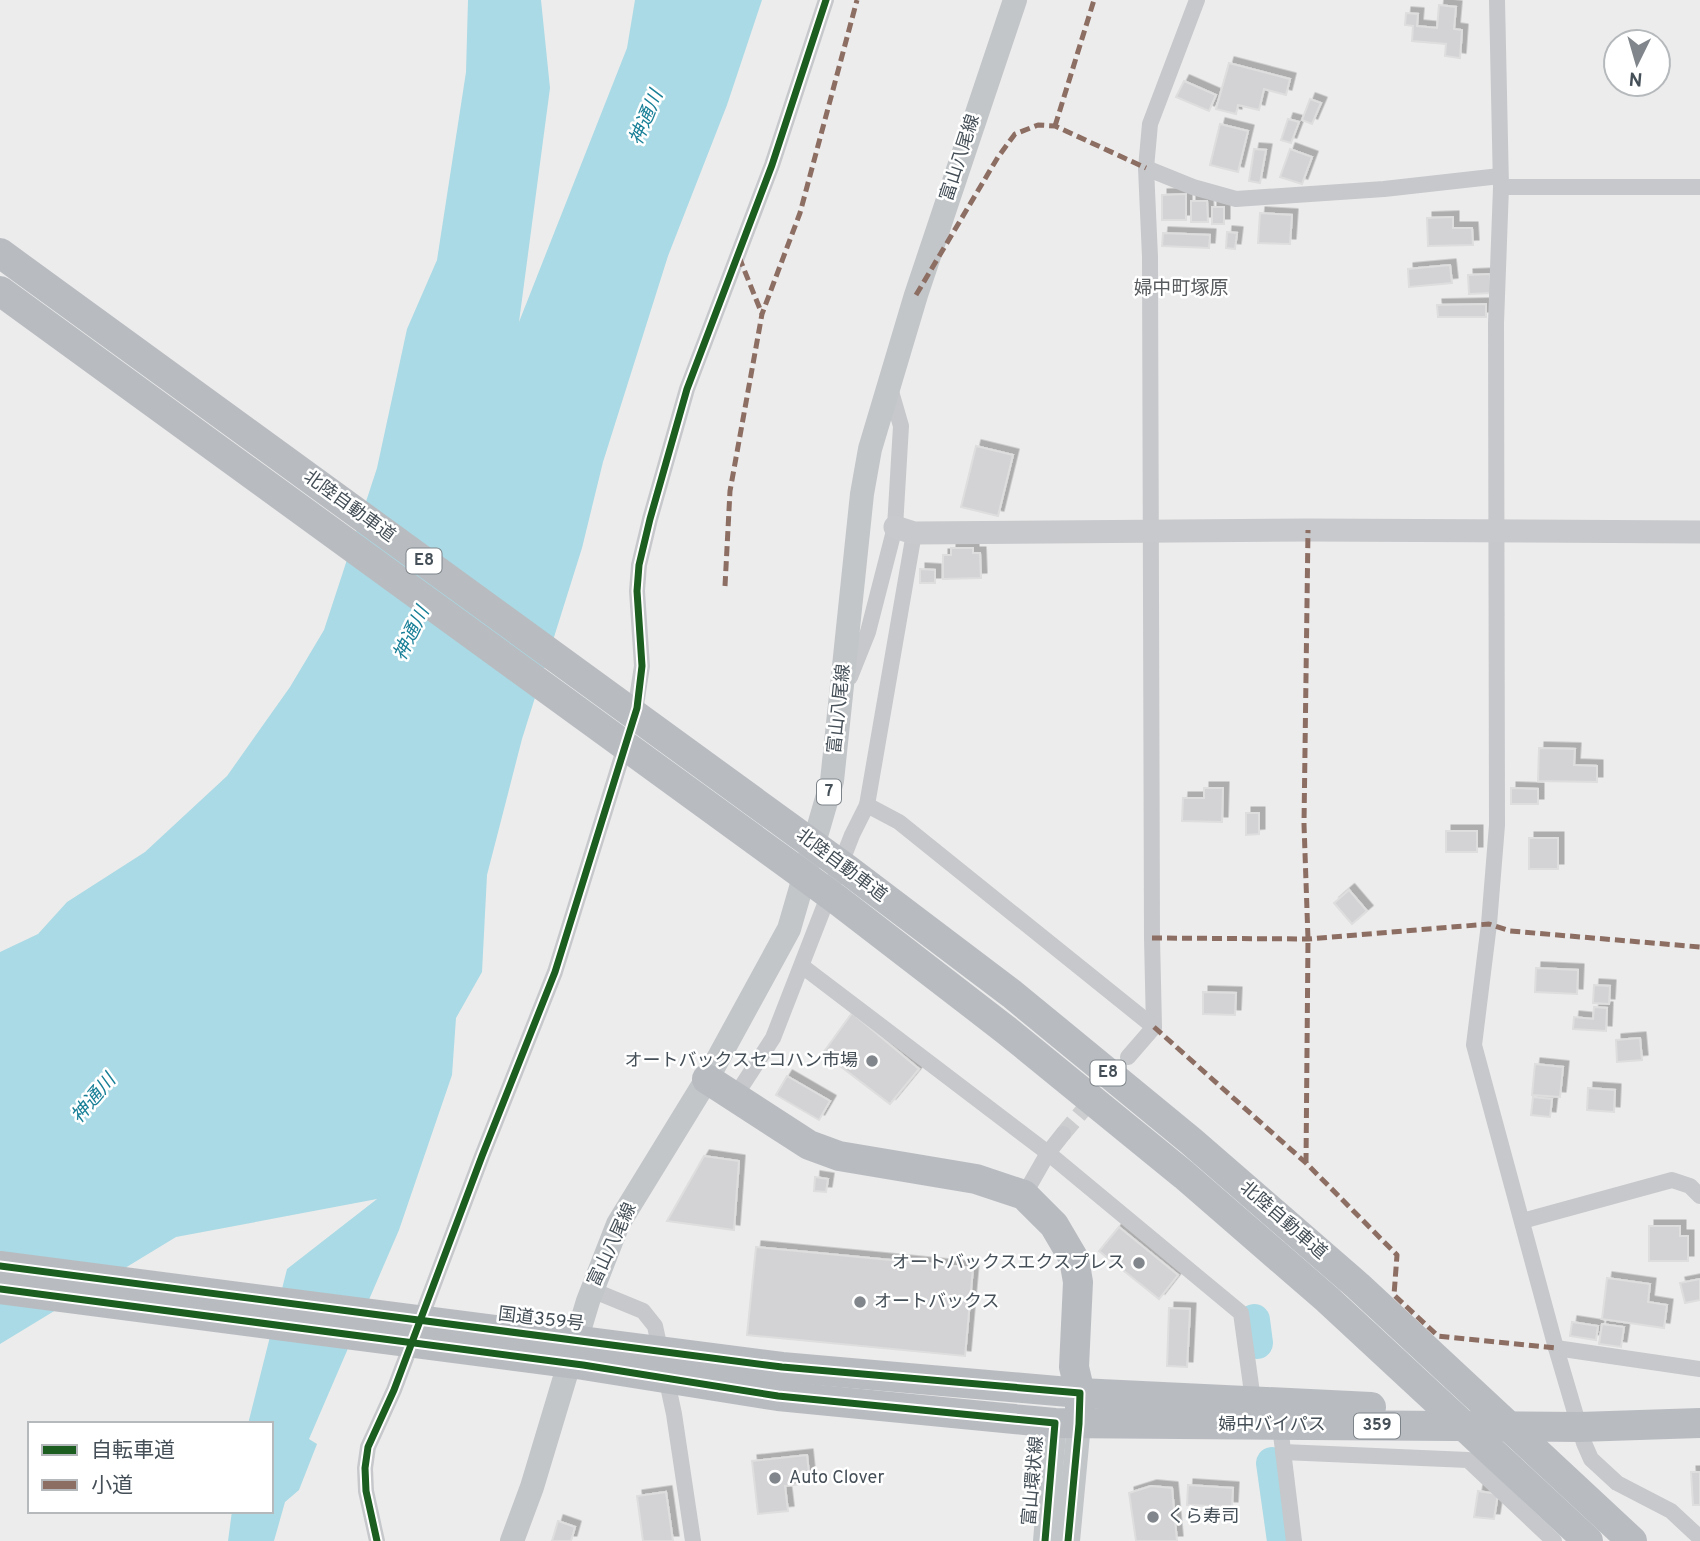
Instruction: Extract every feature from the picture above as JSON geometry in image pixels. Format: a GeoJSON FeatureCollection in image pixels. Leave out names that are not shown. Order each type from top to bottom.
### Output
{"type":"FeatureCollection","features":[{"type":"Feature","properties":{"kind":"highway","name":"北陸自動車道"},"geometry":{"type":"LineString","coordinates":[[0,253],[848,870],[1012,994],[1191,1141],[1358,1286],[1629,1538]]}},
{"type":"Feature","properties":{"kind":"highway","name":"北陸自動車道"},"geometry":{"type":"LineString","coordinates":[[0,291],[836,899],[1006,1030],[1142,1140],[1327,1299],[1588,1541]]}},
{"type":"Feature","properties":{"kind":"highway"},"geometry":{"type":"LineString","coordinates":[[707,1079],[809,1145],[839,1156],[976,1179],[1024,1195],[1054,1225],[1074,1259],[1078,1282],[1067,1423]]}},
{"type":"Feature","properties":{"kind":"highway","name":"国道359号"},"geometry":{"type":"LineString","coordinates":[[0,1266],[1067,1423]]}},
{"type":"Feature","properties":{"kind":"highway","name":"国道359号"},"geometry":{"type":"LineString","coordinates":[[0,1289],[583,1365],[780,1382],[1070,1384]]}},
{"type":"Feature","properties":{"kind":"highway","name":"婦中バイパス"},"geometry":{"type":"LineString","coordinates":[[1070,1384],[1253,1400],[1577,1419],[1700,1423]]}},
{"type":"Feature","properties":{"kind":"highway","name":"婦中バイパス"},"geometry":{"type":"LineString","coordinates":[[1067,1423],[1282,1439],[1577,1419],[1700,1407]]}},
{"type":"Feature","properties":{"kind":"main road","name":"富山八尾線"},"geometry":{"type":"LineString","coordinates":[[512,1541],[532,1487],[592,1290],[618,1224],[707,1079],[789,929],[832,781],[862,494],[870,449],[920,282],[1015,0]]}},
{"type":"Feature","properties":{"kind":"main road","name":"富山環状線"},"geometry":{"type":"LineString","coordinates":[[1045,1541],[1067,1423]]}},
{"type":"Feature","properties":{"kind":"main road"},"geometry":{"type":"LineString","coordinates":[[1067,1423],[1068,1541]]}},
{"type":"Feature","properties":{"kind":"street"},"geometry":{"type":"LineString","coordinates":[[377,1541],[366,1491],[368,1447],[394,1390],[559,960],[637,708],[642,666],[637,591],[639,565],[650,519],[687,389],[772,165],[825,0]]}},
{"type":"Feature","properties":{"kind":"street"},"geometry":{"type":"LineString","coordinates":[[1128,1057],[1154,1027],[1150,257],[1146,168],[1150,124],[1197,0]]}},
{"type":"Feature","properties":{"kind":"street"},"geometry":{"type":"LineString","coordinates":[[1497,0],[1500,182],[1496,323],[1497,825],[1489,924],[1474,1045],[1556,1348],[1591,1459],[1617,1483],[1671,1511],[1700,1538]]}},
{"type":"Feature","properties":{"kind":"street"},"geometry":{"type":"LineString","coordinates":[[1146,168],[1193,187],[1236,199],[1500,182],[1700,187]]}},
{"type":"Feature","properties":{"kind":"street"},"geometry":{"type":"LineString","coordinates":[[734,1098],[773,1038],[812,934],[867,805],[905,530],[901,426],[890,388]]}},
{"type":"Feature","properties":{"kind":"street"},"geometry":{"type":"LineString","coordinates":[[905,530],[1700,532]]}},
{"type":"Feature","properties":{"kind":"street"},"geometry":{"type":"LineString","coordinates":[[841,699],[905,530]]}},
{"type":"Feature","properties":{"kind":"street"},"geometry":{"type":"LineString","coordinates":[[867,805],[899,822],[1154,1027]]}},
{"type":"Feature","properties":{"kind":"street"},"geometry":{"type":"LineString","coordinates":[[802,966],[1048,1153],[1241,1313],[1253,1400]]}},
{"type":"Feature","properties":{"kind":"street"},"geometry":{"type":"LineString","coordinates":[[1024,1195],[1048,1153],[1063,1134]]}},
{"type":"Feature","properties":{"kind":"street"},"geometry":{"type":"LineString","coordinates":[[1522,1221],[1672,1180],[1690,1186],[1700,1196]]}},
{"type":"Feature","properties":{"kind":"street"},"geometry":{"type":"LineString","coordinates":[[592,1290],[643,1311],[655,1326],[674,1414],[693,1541]]}},
{"type":"Feature","properties":{"kind":"street"},"geometry":{"type":"LineString","coordinates":[[1556,1348],[1700,1369]]}},
{"type":"Feature","properties":{"kind":"street"},"geometry":{"type":"LineString","coordinates":[[1294,1541],[1282,1439],[1468,1460],[1554,1541]]}},
{"type":"Feature","properties":{"kind":"water","name":"神通川"},"geometry":{"type":"Polygon","coordinates":[[[468,0],[541,0],[550,88],[519,322],[627,48],[635,0],[762,0],[727,105],[668,256],[603,462],[582,548],[522,739],[487,875],[482,972],[456,1018],[452,1075],[399,1230],[309,1439],[317,1444],[299,1490],[285,1502],[274,1541],[228,1541],[232,1513],[273,1513],[273,1422],[249,1422],[287,1269],[377,1199],[176,1237],[0,1344],[0,952],[38,934],[67,902],[145,852],[227,776],[290,687],[324,630],[377,468],[407,329],[437,260],[466,72],[468,0]]]}},
{"type":"Feature","properties":{"kind":"building"},"geometry":{"type":"Polygon","coordinates":[[[1439,5],[1456,7],[1454,29],[1462,30],[1460,58],[1445,56],[1446,44],[1412,41],[1413,26],[1405,25],[1406,13],[1418,14],[1417,26],[1437,28],[1439,5]]]}},
{"type":"Feature","properties":{"kind":"building"},"geometry":{"type":"Polygon","coordinates":[[[1229,63],[1290,79],[1286,95],[1264,89],[1259,110],[1238,105],[1236,114],[1216,109],[1229,63]]]}},
{"type":"Feature","properties":{"kind":"building"},"geometry":{"type":"Polygon","coordinates":[[[1184,81],[1216,95],[1209,111],[1176,97],[1184,81]]]}},
{"type":"Feature","properties":{"kind":"building"},"geometry":{"type":"Polygon","coordinates":[[[1310,99],[1321,103],[1312,124],[1302,120],[1310,99]]]}},
{"type":"Feature","properties":{"kind":"building"},"geometry":{"type":"Polygon","coordinates":[[[1288,119],[1299,122],[1291,143],[1281,140],[1288,119]]]}},
{"type":"Feature","properties":{"kind":"building"},"geometry":{"type":"Polygon","coordinates":[[[1220,124],[1248,131],[1238,172],[1210,165],[1220,124]]]}},
{"type":"Feature","properties":{"kind":"building"},"geometry":{"type":"Polygon","coordinates":[[[1254,149],[1266,150],[1260,183],[1249,181],[1254,149]]]}},
{"type":"Feature","properties":{"kind":"building"},"geometry":{"type":"Polygon","coordinates":[[[1290,149],[1312,157],[1302,184],[1280,177],[1290,149]]]}},
{"type":"Feature","properties":{"kind":"building"},"geometry":{"type":"Polygon","coordinates":[[[1186,194],[1186,220],[1162,220],[1162,195],[1186,194]]]}},
{"type":"Feature","properties":{"kind":"building"},"geometry":{"type":"Polygon","coordinates":[[[1191,201],[1207,201],[1208,222],[1191,222],[1191,201]]]}},
{"type":"Feature","properties":{"kind":"building"},"geometry":{"type":"Polygon","coordinates":[[[1212,207],[1224,207],[1224,224],[1212,224],[1212,207]]]}},
{"type":"Feature","properties":{"kind":"building"},"geometry":{"type":"Polygon","coordinates":[[[1260,213],[1292,215],[1290,244],[1258,243],[1260,213]]]}},
{"type":"Feature","properties":{"kind":"building"},"geometry":{"type":"Polygon","coordinates":[[[1453,217],[1453,228],[1472,228],[1473,245],[1428,246],[1427,218],[1453,217]]]}},
{"type":"Feature","properties":{"kind":"building"},"geometry":{"type":"Polygon","coordinates":[[[1227,232],[1237,233],[1235,249],[1226,248],[1227,232]]]}},
{"type":"Feature","properties":{"kind":"building"},"geometry":{"type":"Polygon","coordinates":[[[1163,233],[1210,235],[1209,248],[1162,246],[1163,233]]]}},
{"type":"Feature","properties":{"kind":"building"},"geometry":{"type":"Polygon","coordinates":[[[1450,265],[1452,283],[1409,287],[1408,269],[1450,265]]]}},
{"type":"Feature","properties":{"kind":"building"},"geometry":{"type":"Polygon","coordinates":[[[1490,274],[1491,293],[1469,294],[1468,275],[1490,274]]]}},
{"type":"Feature","properties":{"kind":"building"},"geometry":{"type":"Polygon","coordinates":[[[1486,304],[1486,317],[1438,317],[1437,305],[1486,304]]]}},
{"type":"Feature","properties":{"kind":"building"},"geometry":{"type":"Polygon","coordinates":[[[976,446],[1013,455],[998,516],[961,507],[976,446]]]}},
{"type":"Feature","properties":{"kind":"building"},"geometry":{"type":"Polygon","coordinates":[[[951,548],[973,548],[973,553],[980,553],[981,578],[943,579],[943,555],[951,555],[951,548]]]}},
{"type":"Feature","properties":{"kind":"building"},"geometry":{"type":"Polygon","coordinates":[[[920,569],[935,570],[935,583],[920,583],[920,569]]]}},
{"type":"Feature","properties":{"kind":"building"},"geometry":{"type":"Polygon","coordinates":[[[1539,748],[1575,749],[1574,765],[1597,766],[1597,782],[1538,781],[1539,748]]]}},
{"type":"Feature","properties":{"kind":"building"},"geometry":{"type":"Polygon","coordinates":[[[1204,788],[1223,788],[1222,822],[1182,821],[1183,798],[1204,798],[1204,788]]]}},
{"type":"Feature","properties":{"kind":"building"},"geometry":{"type":"Polygon","coordinates":[[[1511,788],[1538,789],[1538,804],[1511,804],[1511,788]]]}},
{"type":"Feature","properties":{"kind":"building"},"geometry":{"type":"Polygon","coordinates":[[[1246,813],[1259,813],[1259,834],[1246,835],[1246,813]]]}},
{"type":"Feature","properties":{"kind":"building"},"geometry":{"type":"Polygon","coordinates":[[[1446,831],[1477,831],[1477,852],[1446,852],[1446,831]]]}},
{"type":"Feature","properties":{"kind":"building"},"geometry":{"type":"Polygon","coordinates":[[[1529,838],[1558,838],[1558,869],[1529,869],[1529,838]]]}},
{"type":"Feature","properties":{"kind":"building"},"geometry":{"type":"Polygon","coordinates":[[[1349,890],[1367,911],[1352,924],[1334,903],[1349,890]]]}},
{"type":"Feature","properties":{"kind":"building"},"geometry":{"type":"Polygon","coordinates":[[[1536,968],[1578,970],[1577,994],[1535,992],[1536,968]]]}},
{"type":"Feature","properties":{"kind":"building"},"geometry":{"type":"Polygon","coordinates":[[[1594,985],[1610,986],[1609,1004],[1593,1003],[1594,985]]]}},
{"type":"Feature","properties":{"kind":"building"},"geometry":{"type":"Polygon","coordinates":[[[1203,992],[1236,993],[1235,1015],[1203,1014],[1203,992]]]}},
{"type":"Feature","properties":{"kind":"building"},"geometry":{"type":"Polygon","coordinates":[[[1594,1007],[1607,1008],[1606,1031],[1573,1029],[1574,1017],[1593,1019],[1594,1007]]]}},
{"type":"Feature","properties":{"kind":"building","name":"オートバックスセコハン市場"},"geometry":{"type":"Polygon","coordinates":[[[852,1013],[919,1069],[890,1104],[823,1053],[852,1013]]]}},
{"type":"Feature","properties":{"kind":"building"},"geometry":{"type":"Polygon","coordinates":[[[1640,1038],[1642,1060],[1617,1062],[1616,1040],[1640,1038]]]}},
{"type":"Feature","properties":{"kind":"building"},"geometry":{"type":"Polygon","coordinates":[[[1535,1064],[1563,1067],[1560,1097],[1532,1095],[1535,1064]]]}},
{"type":"Feature","properties":{"kind":"building"},"geometry":{"type":"Polygon","coordinates":[[[787,1076],[830,1101],[819,1120],[776,1095],[787,1076]]]}},
{"type":"Feature","properties":{"kind":"building"},"geometry":{"type":"Polygon","coordinates":[[[1588,1088],[1615,1090],[1614,1112],[1587,1110],[1588,1088]]]}},
{"type":"Feature","properties":{"kind":"building"},"geometry":{"type":"Polygon","coordinates":[[[1533,1097],[1552,1099],[1550,1117],[1531,1115],[1533,1097]]]}},
{"type":"Feature","properties":{"kind":"building"},"geometry":{"type":"Polygon","coordinates":[[[704,1156],[739,1161],[734,1230],[667,1221],[704,1156]]]}},
{"type":"Feature","properties":{"kind":"building"},"geometry":{"type":"Polygon","coordinates":[[[815,1177],[828,1179],[826,1192],[814,1191],[815,1177]]]}},
{"type":"Feature","properties":{"kind":"building"},"geometry":{"type":"Polygon","coordinates":[[[1649,1226],[1680,1226],[1680,1236],[1688,1236],[1688,1261],[1649,1261],[1649,1226]]]}},
{"type":"Feature","properties":{"kind":"building","name":"オートバックスエクスプレス"},"geometry":{"type":"Polygon","coordinates":[[[1119,1227],[1178,1275],[1159,1299],[1099,1251],[1119,1227]]]}},
{"type":"Feature","properties":{"kind":"building","name":"オートバックス"},"geometry":{"type":"Polygon","coordinates":[[[756,1247],[973,1268],[965,1356],[747,1335],[756,1247]]]}},
{"type":"Feature","properties":{"kind":"building"},"geometry":{"type":"Polygon","coordinates":[[[1607,1278],[1650,1284],[1648,1302],[1667,1305],[1664,1328],[1602,1319],[1607,1278]]]}},
{"type":"Feature","properties":{"kind":"building"},"geometry":{"type":"Polygon","coordinates":[[[1700,1279],[1700,1300],[1685,1303],[1680,1283],[1700,1279]]]}},
{"type":"Feature","properties":{"kind":"building"},"geometry":{"type":"Polygon","coordinates":[[[1169,1308],[1190,1309],[1187,1367],[1167,1366],[1169,1308]]]}},
{"type":"Feature","properties":{"kind":"building"},"geometry":{"type":"Polygon","coordinates":[[[1572,1322],[1598,1326],[1596,1340],[1570,1336],[1572,1322]]]}},
{"type":"Feature","properties":{"kind":"building"},"geometry":{"type":"Polygon","coordinates":[[[1602,1324],[1624,1327],[1621,1347],[1599,1344],[1602,1324]]]}},
{"type":"Feature","properties":{"kind":"building"},"geometry":{"type":"Polygon","coordinates":[[[807,1455],[810,1483],[785,1486],[788,1511],[758,1514],[752,1461],[807,1455]]]}},
{"type":"Feature","properties":{"kind":"building"},"geometry":{"type":"Polygon","coordinates":[[[1691,1472],[1700,1472],[1700,1505],[1693,1505],[1691,1472]]]}},
{"type":"Feature","properties":{"kind":"building"},"geometry":{"type":"Polygon","coordinates":[[[1188,1485],[1233,1488],[1232,1507],[1187,1505],[1188,1485]]]}},
{"type":"Feature","properties":{"kind":"building","name":"くら寿司"},"geometry":{"type":"Polygon","coordinates":[[[1151,1486],[1172,1488],[1177,1541],[1136,1541],[1129,1493],[1151,1486]]]}},
{"type":"Feature","properties":{"kind":"building"},"geometry":{"type":"Polygon","coordinates":[[[1478,1491],[1498,1494],[1494,1519],[1474,1517],[1478,1491]]]}},
{"type":"Feature","properties":{"kind":"building"},"geometry":{"type":"Polygon","coordinates":[[[666,1492],[673,1541],[643,1541],[637,1496],[666,1492]]]}},
{"type":"Feature","properties":{"kind":"building"},"geometry":{"type":"Polygon","coordinates":[[[558,1521],[575,1527],[571,1541],[552,1541],[558,1521]]]}},
{"type":"Feature","properties":{"kind":"waterway"},"geometry":{"type":"LineString","coordinates":[[1254,1320],[1257,1343]]}},
{"type":"Feature","properties":{"kind":"waterway"},"geometry":{"type":"LineString","coordinates":[[1272,1463],[1283,1541]]}},
{"type":"Feature","properties":{"kind":"tunnel"},"geometry":{"type":"LineString","coordinates":[[1063,1134],[1095,1096]]}},
{"type":"Feature","properties":{"kind":"marked path"},"geometry":{"type":"LineString","coordinates":[[725,586],[730,491],[762,314],[800,213],[857,0]]}},
{"type":"Feature","properties":{"kind":"marked path"},"geometry":{"type":"LineString","coordinates":[[1055,126],[1094,0]]}},
{"type":"Feature","properties":{"kind":"marked path"},"geometry":{"type":"LineString","coordinates":[[916,295],[998,157],[1015,134],[1038,125],[1055,126],[1146,168]]}},
{"type":"Feature","properties":{"kind":"marked path"},"geometry":{"type":"LineString","coordinates":[[739,257],[762,314]]}},
{"type":"Feature","properties":{"kind":"marked path"},"geometry":{"type":"LineString","coordinates":[[1306,1163],[1308,939],[1304,824],[1308,530]]}},
{"type":"Feature","properties":{"kind":"marked path"},"geometry":{"type":"LineString","coordinates":[[1152,938],[1308,939],[1489,924],[1510,931],[1700,947]]}},
{"type":"Feature","properties":{"kind":"marked path"},"geometry":{"type":"LineString","coordinates":[[1154,1027],[1306,1163],[1397,1255],[1394,1295],[1438,1336],[1556,1348]]}},
{"type":"Feature","properties":{"kind":"cycle path"},"geometry":{"type":"LineString","coordinates":[[377,1541],[366,1491],[368,1447],[394,1390],[555,972],[637,708],[642,666],[637,591],[639,565],[650,519],[687,389],[772,165],[826,0]]}},
{"type":"Feature","properties":{"kind":"cycle path"},"geometry":{"type":"LineString","coordinates":[[0,1266],[782,1367],[1080,1393],[1068,1541]]}},
{"type":"Feature","properties":{"kind":"cycle path"},"geometry":{"type":"LineString","coordinates":[[0,1289],[583,1365],[778,1396],[1055,1423],[1045,1541]]}},
{"type":"Feature","properties":{"kind":"place","name":"オートバックスセコハン市場"},"geometry":{"type":"Point","coordinates":[872,1061]}},
{"type":"Feature","properties":{"kind":"place","name":"オートバックスエクスプレス"},"geometry":{"type":"Point","coordinates":[1139,1263]}},
{"type":"Feature","properties":{"kind":"place","name":"オートバックス"},"geometry":{"type":"Point","coordinates":[860,1302]}},
{"type":"Feature","properties":{"kind":"place","name":"Auto Clover"},"geometry":{"type":"Point","coordinates":[775,1478]}},
{"type":"Feature","properties":{"kind":"place","name":"くら寿司"},"geometry":{"type":"Point","coordinates":[1153,1517]}},
{"type":"Feature","properties":{"kind":"district","name":"婦中町塚原"},"geometry":{"type":"Point","coordinates":[1181,289]}}]}
